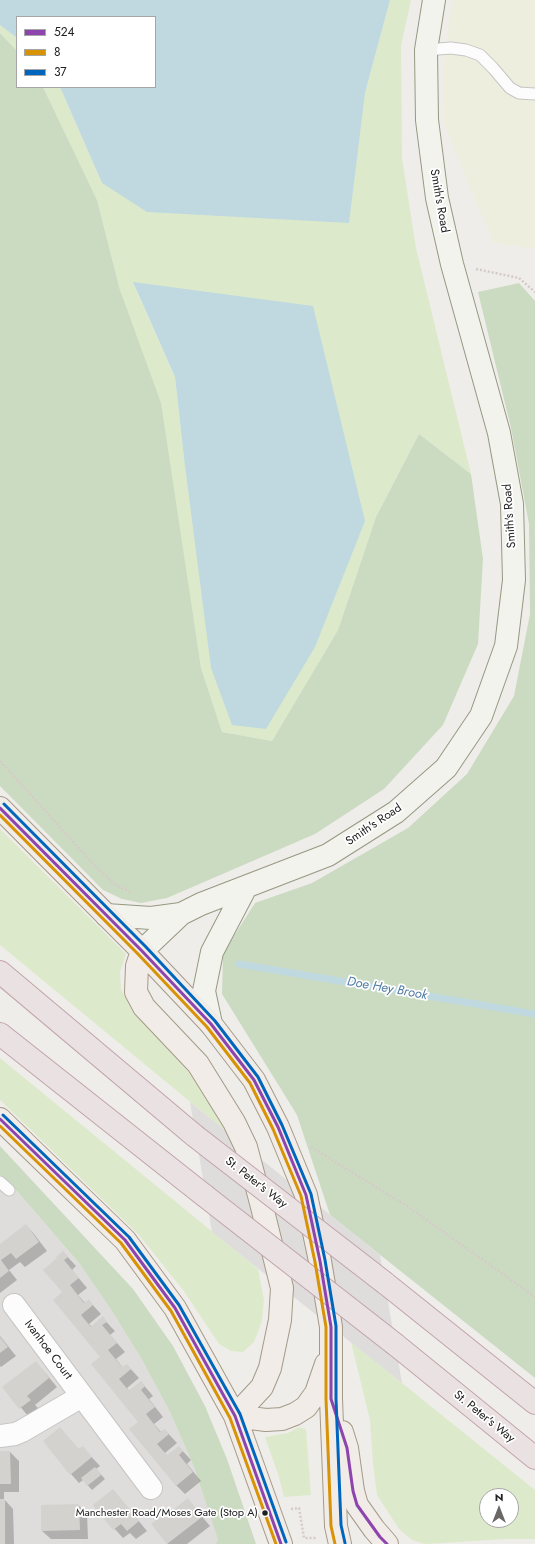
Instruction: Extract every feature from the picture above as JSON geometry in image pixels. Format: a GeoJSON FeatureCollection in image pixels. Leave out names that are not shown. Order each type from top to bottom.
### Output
{"type":"FeatureCollection","features":[{"type":"Feature","properties":{"kind":"highway","name":"St. Peter's Way"},"geometry":{"type":"LineString","coordinates":[[3,973],[195,1136],[385,1283],[535,1403]]}},
{"type":"Feature","properties":{"kind":"highway","name":"St. Peter's Way"},"geometry":{"type":"LineString","coordinates":[[0,1034],[396,1345],[535,1458]]}},
{"type":"Feature","properties":{"kind":"main road"},"geometry":{"type":"LineString","coordinates":[[0,808],[142,950],[211,1024],[254,1080],[278,1127],[306,1195],[320,1261],[331,1327],[331,1398],[336,1526],[340,1544]]}},
{"type":"Feature","properties":{"kind":"main road"},"geometry":{"type":"LineString","coordinates":[[142,950],[137,966],[136,992],[144,1007],[198,1064],[234,1122],[246,1147],[282,1288],[280,1320],[270,1368],[262,1387],[235,1416]]}},
{"type":"Feature","properties":{"kind":"main road"},"geometry":{"type":"LineString","coordinates":[[0,1119],[125,1240],[175,1308],[235,1416],[281,1544]]}},
{"type":"Feature","properties":{"kind":"main road"},"geometry":{"type":"LineString","coordinates":[[235,1416],[266,1420],[282,1419],[295,1414],[306,1407],[316,1393],[332,1344]]}},
{"type":"Feature","properties":{"kind":"main road"},"geometry":{"type":"LineString","coordinates":[[331,1398],[347,1448],[353,1491],[358,1505],[374,1529],[387,1544]]}},
{"type":"Feature","properties":{"kind":"street","name":"Smith's Road"},"geometry":{"type":"LineString","coordinates":[[142,950],[181,914],[201,904],[328,855],[396,812],[446,768],[481,716],[506,646],[514,580],[512,504],[499,433],[452,264],[437,198],[427,120],[426,50],[434,0]]}},
{"type":"Feature","properties":{"kind":"street"},"geometry":{"type":"LineString","coordinates":[[211,1024],[204,991],[212,952],[246,887]]}},
{"type":"Feature","properties":{"kind":"street","name":"Smith's Road"},"geometry":{"type":"LineString","coordinates":[[106,915],[151,918],[181,914]]}},
{"type":"Feature","properties":{"kind":"street","name":"Ivanhoe Court"},"geometry":{"type":"LineString","coordinates":[[14,1305],[82,1396],[118,1459],[151,1488]]}},
{"type":"Feature","properties":{"kind":"street"},"geometry":{"type":"LineString","coordinates":[[0,1436],[15,1434],[22,1431],[82,1396]]}},
{"type":"Feature","properties":{"kind":"lane"},"geometry":{"type":"LineString","coordinates":[[426,50],[451,48],[473,52],[480,55],[510,88],[519,93],[535,94]]}},
{"type":"Feature","properties":{"kind":"lane"},"geometry":{"type":"LineString","coordinates":[[0,1182],[9,1190]]}},
{"type":"Feature","properties":{"kind":"path"},"geometry":{"type":"LineString","coordinates":[[452,264],[520,278],[535,292]]}},
{"type":"Feature","properties":{"kind":"path"},"geometry":{"type":"LineString","coordinates":[[0,761],[92,864],[114,884],[136,895]]}},
{"type":"Feature","properties":{"kind":"path"},"geometry":{"type":"LineString","coordinates":[[310,1146],[410,1208],[535,1297]]}},
{"type":"Feature","properties":{"kind":"shaded area"},"geometry":{"type":"Polygon","coordinates":[[[0,1175],[16,1190],[79,1263],[112,1311],[142,1360],[170,1412],[194,1467],[218,1540],[215,1544],[0,1544],[0,1175]]]}},
{"type":"Feature","properties":{"kind":"green space"},"geometry":{"type":"Polygon","coordinates":[[[390,0],[411,0],[401,46],[402,158],[416,248],[471,474],[419,434],[376,517],[338,630],[272,741],[222,732],[201,668],[182,550],[97,200],[43,88],[60,88],[102,183],[365,93],[390,0]],[[133,283],[175,377],[184,458],[315,647],[133,283]]]}},
{"type":"Feature","properties":{"kind":"green space"},"geometry":{"type":"Polygon","coordinates":[[[452,0],[535,0],[535,249],[493,243],[444,124],[443,69],[452,0]]]}},
{"type":"Feature","properties":{"kind":"green space"},"geometry":{"type":"Polygon","coordinates":[[[0,25],[16,37],[16,50],[0,33],[0,25]]]}},
{"type":"Feature","properties":{"kind":"green space"},"geometry":{"type":"Polygon","coordinates":[[[0,33],[16,50],[16,88],[43,88],[97,200],[120,290],[161,403],[201,668],[222,732],[272,741],[338,630],[376,517],[419,434],[471,474],[483,559],[478,644],[443,725],[384,789],[315,834],[167,898],[141,903],[122,899],[103,890],[0,786],[0,33]]]}},
{"type":"Feature","properties":{"kind":"green space"},"geometry":{"type":"Polygon","coordinates":[[[519,283],[535,301],[535,1378],[330,1215],[297,1115],[222,994],[223,953],[255,903],[312,883],[408,828],[467,774],[514,696],[530,614],[529,524],[511,428],[478,292],[519,283]]]}},
{"type":"Feature","properties":{"kind":"green space"},"geometry":{"type":"Polygon","coordinates":[[[0,829],[126,954],[120,972],[121,989],[132,1011],[160,1038],[191,1075],[228,1133],[0,945],[0,829]]]}},
{"type":"Feature","properties":{"kind":"green space"},"geometry":{"type":"Polygon","coordinates":[[[0,1058],[258,1269],[264,1300],[262,1321],[254,1342],[243,1352],[231,1351],[219,1344],[183,1290],[139,1235],[0,1100],[0,1058]]]}},
{"type":"Feature","properties":{"kind":"green space"},"geometry":{"type":"Polygon","coordinates":[[[0,1146],[133,1289],[173,1346],[205,1406],[227,1459],[256,1544],[215,1544],[218,1540],[194,1467],[170,1412],[142,1360],[112,1311],[79,1263],[16,1190],[0,1175],[0,1146]]]}},
{"type":"Feature","properties":{"kind":"green space"},"geometry":{"type":"Polygon","coordinates":[[[351,1342],[535,1490],[535,1539],[506,1539],[425,1544],[412,1540],[399,1529],[377,1495],[370,1420],[351,1342]]]}},
{"type":"Feature","properties":{"kind":"green space"},"geometry":{"type":"Polygon","coordinates":[[[299,1427],[306,1429],[311,1495],[284,1497],[279,1477],[265,1437],[288,1433],[299,1427]]]}},
{"type":"Feature","properties":{"kind":"water"},"geometry":{"type":"Polygon","coordinates":[[[0,0],[390,0],[365,93],[349,223],[147,212],[102,183],[60,88],[156,88],[156,16],[16,16],[16,37],[0,25],[0,0]]]}},
{"type":"Feature","properties":{"kind":"water"},"geometry":{"type":"Polygon","coordinates":[[[133,282],[313,306],[365,521],[315,647],[266,729],[232,725],[211,668],[175,377],[133,282]]]}},
{"type":"Feature","properties":{"kind":"pier"},"geometry":{"type":"Polygon","coordinates":[[[190,1102],[380,1255],[402,1383],[212,1232],[190,1102]]]}},
{"type":"Feature","properties":{"kind":"building"},"geometry":{"type":"Polygon","coordinates":[[[26,1224],[39,1242],[16,1259],[11,1253],[1,1260],[9,1271],[0,1278],[0,1244],[26,1224]]]}},
{"type":"Feature","properties":{"kind":"building"},"geometry":{"type":"Polygon","coordinates":[[[63,1251],[68,1257],[64,1260],[79,1278],[70,1285],[84,1303],[89,1299],[93,1305],[81,1315],[91,1327],[103,1316],[107,1322],[102,1325],[117,1343],[108,1350],[122,1367],[127,1364],[131,1369],[119,1379],[129,1391],[141,1381],[145,1386],[141,1390],[155,1407],[146,1414],[160,1432],[165,1429],[169,1434],[157,1444],[167,1455],[179,1446],[183,1451],[179,1455],[193,1472],[176,1486],[129,1429],[138,1422],[91,1364],[100,1357],[53,1300],[62,1292],[43,1270],[63,1251]]]}},
{"type":"Feature","properties":{"kind":"building"},"geometry":{"type":"Polygon","coordinates":[[[0,1337],[8,1347],[0,1353],[0,1337]]]}},
{"type":"Feature","properties":{"kind":"building"},"geometry":{"type":"Polygon","coordinates":[[[36,1361],[49,1378],[27,1396],[31,1400],[19,1409],[2,1387],[36,1361]]]}},
{"type":"Feature","properties":{"kind":"building"},"geometry":{"type":"Polygon","coordinates":[[[60,1427],[78,1449],[83,1446],[92,1457],[70,1475],[43,1441],[60,1427]]]}},
{"type":"Feature","properties":{"kind":"building"},"geometry":{"type":"Polygon","coordinates":[[[0,1451],[10,1451],[11,1484],[0,1484],[0,1451]]]}},
{"type":"Feature","properties":{"kind":"building"},"geometry":{"type":"Polygon","coordinates":[[[95,1467],[101,1475],[87,1486],[81,1478],[95,1467]]]}},
{"type":"Feature","properties":{"kind":"building"},"geometry":{"type":"Polygon","coordinates":[[[113,1489],[139,1521],[127,1531],[121,1524],[113,1530],[93,1505],[113,1489]]]}},
{"type":"Feature","properties":{"kind":"building"},"geometry":{"type":"Polygon","coordinates":[[[188,1498],[202,1517],[167,1544],[151,1524],[165,1513],[167,1515],[188,1498]]]}},
{"type":"Feature","properties":{"kind":"building"},"geometry":{"type":"Polygon","coordinates":[[[0,1499],[5,1499],[5,1544],[0,1544],[0,1499]]]}},
{"type":"Feature","properties":{"kind":"building"},"geometry":{"type":"Polygon","coordinates":[[[79,1504],[80,1530],[41,1531],[41,1505],[79,1504]]]}},
{"type":"Feature","properties":{"kind":"waterway","name":"Doe Hey Brook"},"geometry":{"type":"LineString","coordinates":[[239,964],[535,1014]]}},
{"type":"Feature","properties":{"kind":"transit line","name":"37"},"geometry":{"type":"LineString","coordinates":[[4,804],[146,947],[215,1021],[258,1077],[282,1125],[311,1194],[325,1260],[336,1326],[336,1399],[341,1525],[345,1543]]}},
{"type":"Feature","properties":{"kind":"transit line","name":"524"},"geometry":{"type":"LineString","coordinates":[[0,808],[142,951],[211,1024],[254,1080],[278,1127],[306,1195],[320,1261],[331,1327],[331,1399],[347,1448],[353,1491],[357,1505],[380,1537],[387,1544]]}},
{"type":"Feature","properties":{"kind":"transit line","name":"8"},"geometry":{"type":"LineString","coordinates":[[0,815],[138,954],[207,1027],[250,1083],[273,1129],[301,1196],[315,1262],[326,1327],[326,1399],[331,1526],[335,1544]]}},
{"type":"Feature","properties":{"kind":"transit line","name":"37"},"geometry":{"type":"LineString","coordinates":[[3,1115],[129,1237],[179,1305],[240,1414],[286,1542]]}},
{"type":"Feature","properties":{"kind":"transit line","name":"524"},"geometry":{"type":"LineString","coordinates":[[0,1119],[125,1240],[175,1308],[235,1416],[281,1544]]}},
{"type":"Feature","properties":{"kind":"transit line","name":"8"},"geometry":{"type":"LineString","coordinates":[[0,1126],[121,1243],[171,1311],[230,1418],[276,1544]]}},
{"type":"Feature","properties":{"kind":"place","name":"Manchester Road/Moses Gate (Stop A)"},"geometry":{"type":"Point","coordinates":[265,1513]}}]}
